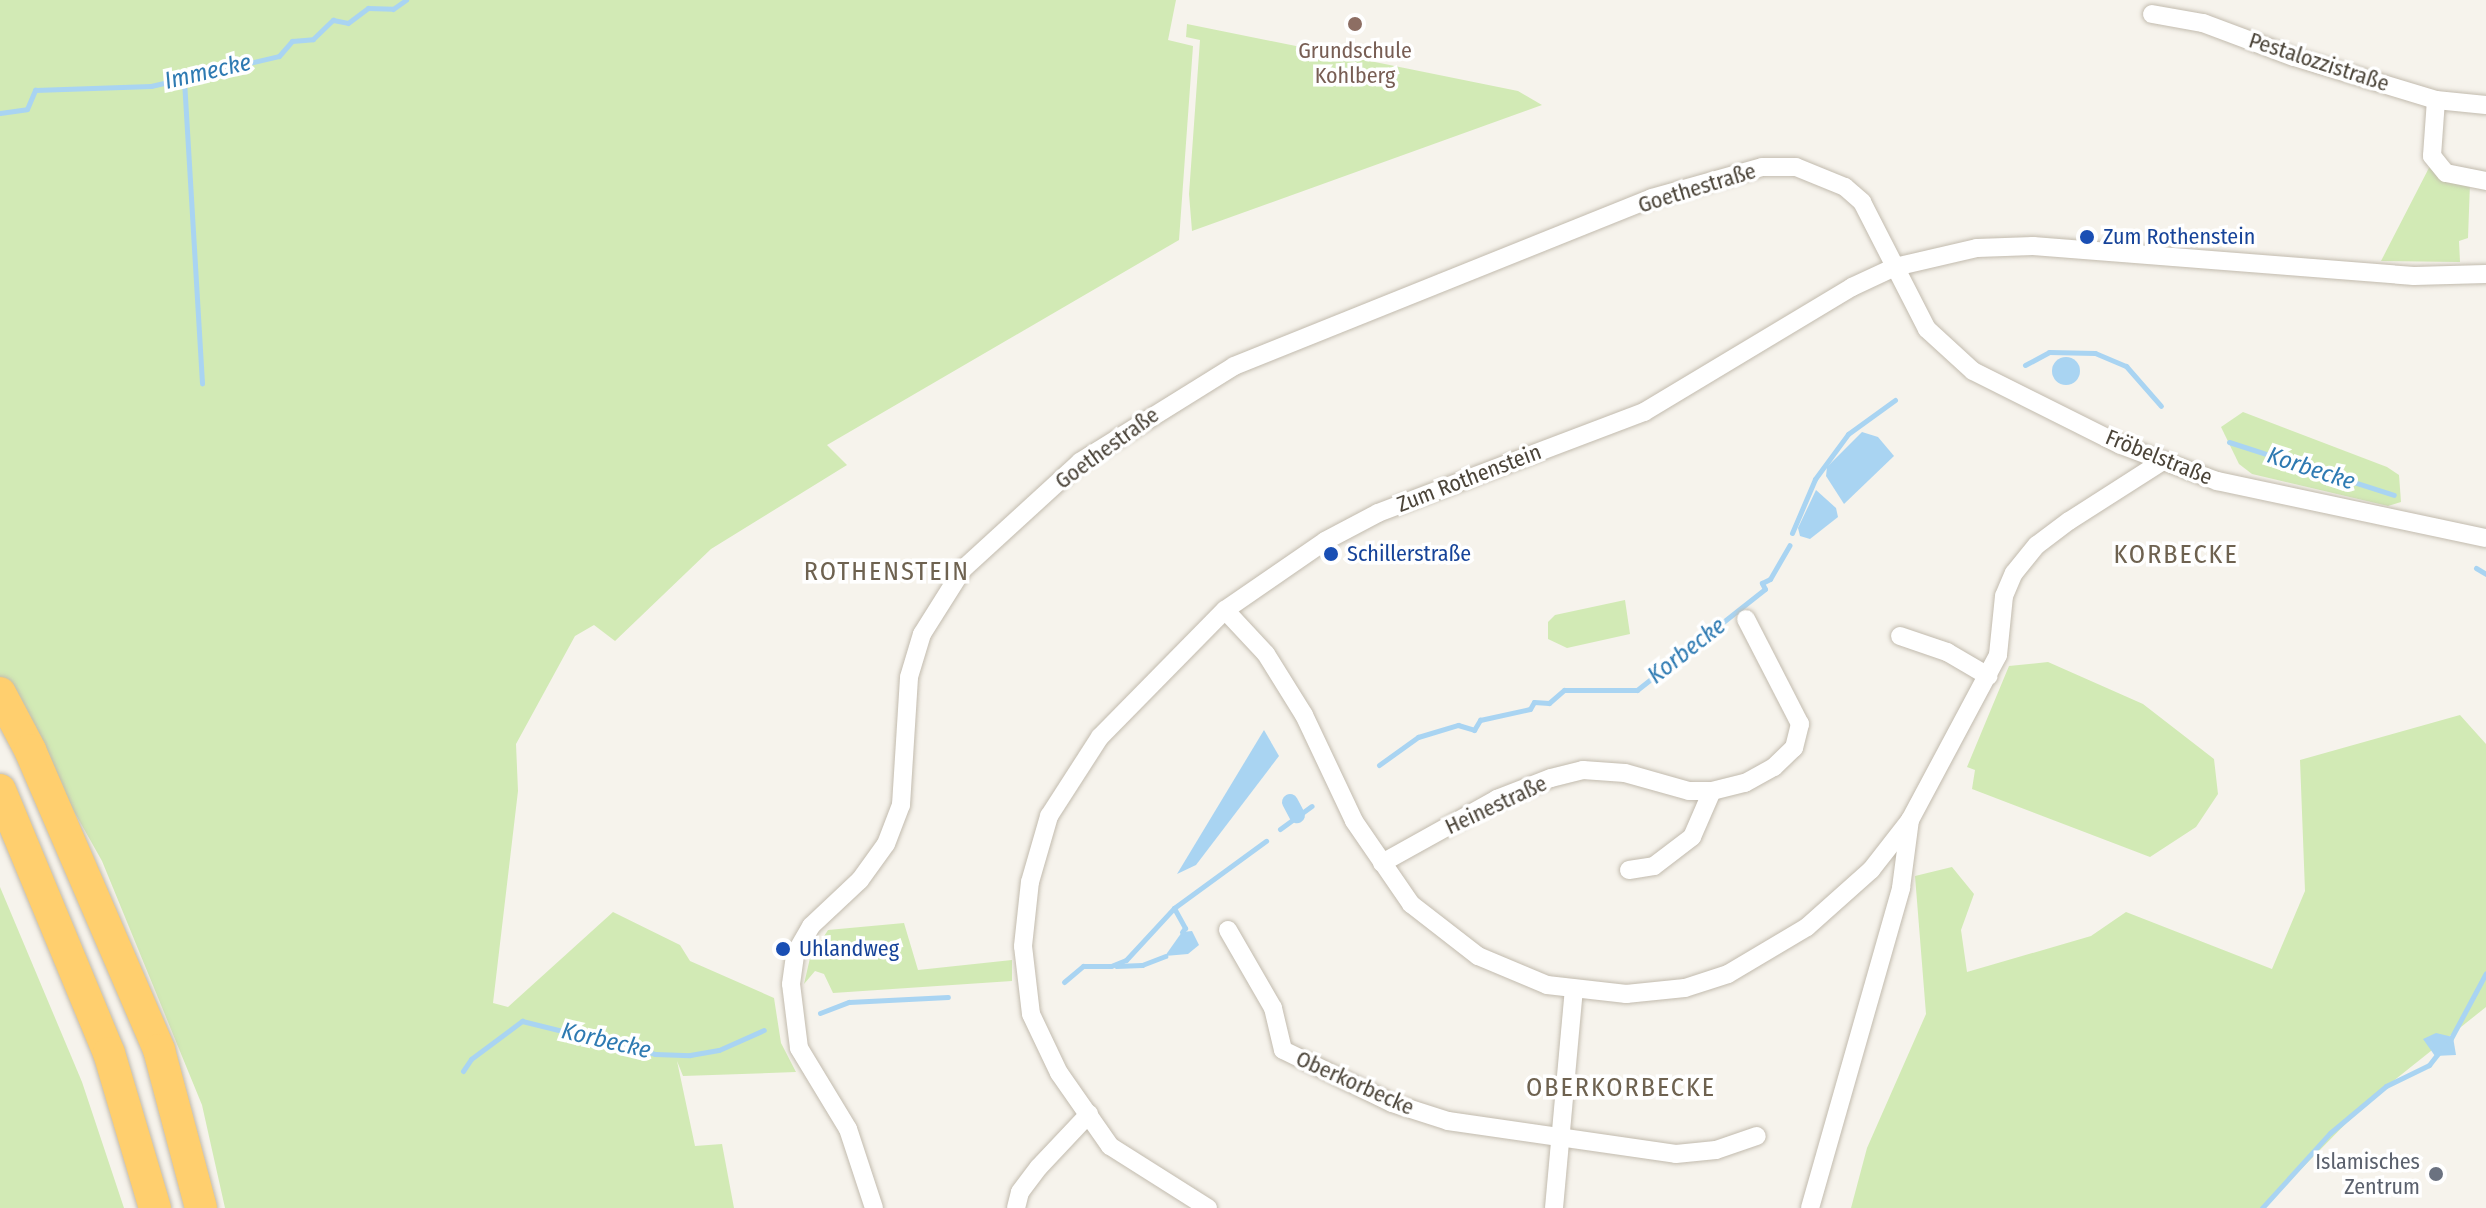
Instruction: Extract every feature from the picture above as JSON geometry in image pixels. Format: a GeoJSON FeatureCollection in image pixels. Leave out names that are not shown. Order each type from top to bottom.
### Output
{"type":"FeatureCollection","features":[{"type":"Feature","properties":{"kind":"highway"},"geometry":{"type":"LineString","coordinates":[[0,693],[30,750],[159,1050],[201,1208]]}},
{"type":"Feature","properties":{"kind":"highway"},"geometry":{"type":"LineString","coordinates":[[0,790],[109,1053],[155,1208]]}},
{"type":"Feature","properties":{"kind":"street","name":"Pestalozzistraße"},"geometry":{"type":"LineString","coordinates":[[2152,14],[2203,23],[2436,100],[2486,105]]}},
{"type":"Feature","properties":{"kind":"street"},"geometry":{"type":"LineString","coordinates":[[2436,100],[2432,156],[2446,173],[2486,181]]}},
{"type":"Feature","properties":{"kind":"street","name":"Goethestraße"},"geometry":{"type":"LineString","coordinates":[[874,1208],[848,1129],[793,1030],[795,954],[811,926],[860,880],[886,844],[901,805],[909,677],[933,609],[963,569],[1080,462],[1234,366],[1652,198],[1762,167],[1796,167],[1845,187],[1862,202],[1895,267]]}},
{"type":"Feature","properties":{"kind":"street","name":"Zum Rothenstein"},"geometry":{"type":"LineString","coordinates":[[1208,1208],[1110,1146],[1059,1073],[1031,1014],[1023,946],[1030,882],[1049,816],[1100,737],[1225,610],[1325,541],[1378,513],[1644,412],[1852,287],[1895,267],[1977,248],[2033,246],[2414,276],[2486,274]]}},
{"type":"Feature","properties":{"kind":"street","name":"Fröbelstraße"},"geometry":{"type":"LineString","coordinates":[[1895,267],[1927,329],[1973,371],[2163,461],[2231,484],[2486,538]]}},
{"type":"Feature","properties":{"kind":"street"},"geometry":{"type":"LineString","coordinates":[[1225,610],[1266,654],[1382,863],[1411,904],[1455,942],[1506,971],[1574,990],[1626,994],[1685,988],[1771,953],[1851,889],[1910,820],[1988,676],[2003,634],[2004,596],[2029,554],[2069,521],[2163,461]]}},
{"type":"Feature","properties":{"kind":"street","name":"Heinestraße"},"geometry":{"type":"LineString","coordinates":[[1382,863],[1497,799],[1583,770],[1625,773],[1689,791],[1712,791],[1745,783],[1774,767],[1794,748],[1800,724],[1746,619]]}},
{"type":"Feature","properties":{"kind":"street"},"geometry":{"type":"LineString","coordinates":[[1900,636],[1947,652],[1988,676]]}},
{"type":"Feature","properties":{"kind":"street"},"geometry":{"type":"LineString","coordinates":[[1629,870],[1654,866],[1692,837],[1712,791]]}},
{"type":"Feature","properties":{"kind":"street"},"geometry":{"type":"LineString","coordinates":[[1810,1208],[1901,888],[1910,820]]}},
{"type":"Feature","properties":{"kind":"street","name":"Oberkorbecke"},"geometry":{"type":"LineString","coordinates":[[1228,930],[1273,1008],[1283,1050],[1392,1103],[1448,1121],[1676,1154],[1716,1150],[1757,1136]]}},
{"type":"Feature","properties":{"kind":"street"},"geometry":{"type":"LineString","coordinates":[[1554,1208],[1574,990]]}},
{"type":"Feature","properties":{"kind":"street"},"geometry":{"type":"LineString","coordinates":[[1016,1208],[1020,1192],[1039,1167],[1089,1114]]}},
{"type":"Feature","properties":{"kind":"green space"},"geometry":{"type":"Polygon","coordinates":[[[0,0],[1176,0],[1168,40],[1193,46],[1179,240],[827,445],[847,465],[711,549],[615,641],[594,625],[575,636],[516,744],[518,791],[493,1003],[508,1007],[613,912],[680,945],[690,961],[774,998],[781,1043],[796,1072],[683,1076],[677,1061],[695,1146],[722,1144],[734,1208],[225,1208],[202,1105],[102,861],[0,680],[0,0]]]}},
{"type":"Feature","properties":{"kind":"green space"},"geometry":{"type":"Polygon","coordinates":[[[1187,24],[1518,91],[1542,105],[1192,231],[1189,194],[1200,40],[1186,37],[1187,24]]]}},
{"type":"Feature","properties":{"kind":"green space"},"geometry":{"type":"Polygon","coordinates":[[[2432,162],[2470,183],[2468,238],[2459,241],[2460,262],[2381,261],[2432,162]]]}},
{"type":"Feature","properties":{"kind":"green space"},"geometry":{"type":"Polygon","coordinates":[[[2243,412],[2387,467],[2399,475],[2401,502],[2388,506],[2252,474],[2239,464],[2221,427],[2243,412]]]}},
{"type":"Feature","properties":{"kind":"green space"},"geometry":{"type":"Polygon","coordinates":[[[1625,600],[1630,634],[1567,648],[1548,639],[1548,622],[1555,615],[1625,600]]]}},
{"type":"Feature","properties":{"kind":"green space"},"geometry":{"type":"Polygon","coordinates":[[[2048,662],[2143,704],[2214,759],[2218,794],[2196,827],[2150,857],[1972,789],[1975,770],[1967,767],[2009,666],[2048,662]]]}},
{"type":"Feature","properties":{"kind":"green space"},"geometry":{"type":"Polygon","coordinates":[[[2460,715],[2486,744],[2486,1007],[2367,1102],[2263,1208],[1851,1208],[1867,1148],[1926,1014],[1915,876],[1952,867],[1974,894],[1961,930],[1967,972],[2091,936],[2126,912],[2272,969],[2305,891],[2300,760],[2460,715]]]}},
{"type":"Feature","properties":{"kind":"green space"},"geometry":{"type":"Polygon","coordinates":[[[0,887],[82,1082],[124,1208],[0,1208],[0,887]]]}},
{"type":"Feature","properties":{"kind":"green space"},"geometry":{"type":"Polygon","coordinates":[[[904,923],[918,970],[1012,960],[1012,981],[833,993],[824,974],[815,971],[804,984],[810,958],[828,930],[904,923]]]}},
{"type":"Feature","properties":{"kind":"water"},"geometry":{"type":"Polygon","coordinates":[[[2066,357],[2076,361],[2080,371],[2076,381],[2066,385],[2056,381],[2052,371],[2056,361],[2066,357]]]}},
{"type":"Feature","properties":{"kind":"water"},"geometry":{"type":"Polygon","coordinates":[[[1862,432],[1878,437],[1894,456],[1844,504],[1826,476],[1827,467],[1862,432]]]}},
{"type":"Feature","properties":{"kind":"water"},"geometry":{"type":"Polygon","coordinates":[[[1816,490],[1836,508],[1838,517],[1810,539],[1800,536],[1798,528],[1816,490]]]}},
{"type":"Feature","properties":{"kind":"water"},"geometry":{"type":"Polygon","coordinates":[[[1264,730],[1279,756],[1196,865],[1177,874],[1264,730]]]}},
{"type":"Feature","properties":{"kind":"water"},"geometry":{"type":"Polygon","coordinates":[[[1192,931],[1199,945],[1188,954],[1165,956],[1182,932],[1192,931]]]}},
{"type":"Feature","properties":{"kind":"water"},"geometry":{"type":"Polygon","coordinates":[[[2436,1033],[2453,1037],[2456,1055],[2435,1056],[2423,1039],[2436,1033]]]}},
{"type":"Feature","properties":{"kind":"waterway","name":"Immecke"},"geometry":{"type":"LineString","coordinates":[[0,113],[27,109],[35,90],[151,86],[279,56],[292,41],[313,39],[333,20],[348,23],[368,8],[393,9],[406,0]]}},
{"type":"Feature","properties":{"kind":"waterway"},"geometry":{"type":"LineString","coordinates":[[184,80],[202,383]]}},
{"type":"Feature","properties":{"kind":"waterway","name":"Korbecke"},"geometry":{"type":"LineString","coordinates":[[2025,365],[2049,352],[2095,353],[2126,366],[2161,406]]}},
{"type":"Feature","properties":{"kind":"waterway","name":"Korbecke"},"geometry":{"type":"LineString","coordinates":[[1792,533],[1815,479],[1848,434],[1895,400]]}},
{"type":"Feature","properties":{"kind":"waterway","name":"Korbecke"},"geometry":{"type":"LineString","coordinates":[[2229,442],[2394,495]]}},
{"type":"Feature","properties":{"kind":"waterway","name":"Korbecke"},"geometry":{"type":"LineString","coordinates":[[1379,765],[1418,737],[1458,725],[1474,730],[1480,720],[1530,709],[1534,702],[1549,703],[1564,690],[1637,690],[1765,589],[1762,583],[1770,579],[1790,545]]}},
{"type":"Feature","properties":{"kind":"waterway","name":"Korbecke"},"geometry":{"type":"LineString","coordinates":[[2476,568],[2486,574]]}},
{"type":"Feature","properties":{"kind":"waterway"},"geometry":{"type":"LineString","coordinates":[[1290,802],[1297,815]]}},
{"type":"Feature","properties":{"kind":"waterway","name":"Korbecke"},"geometry":{"type":"LineString","coordinates":[[1280,829],[1312,806]]}},
{"type":"Feature","properties":{"kind":"waterway","name":"Korbecke"},"geometry":{"type":"LineString","coordinates":[[1064,982],[1083,966],[1111,966],[1126,960],[1174,908],[1266,841]]}},
{"type":"Feature","properties":{"kind":"waterway"},"geometry":{"type":"LineString","coordinates":[[1174,908],[1185,928],[1182,932]]}},
{"type":"Feature","properties":{"kind":"waterway"},"geometry":{"type":"LineString","coordinates":[[1116,966],[1142,965],[1165,956]]}},
{"type":"Feature","properties":{"kind":"waterway"},"geometry":{"type":"LineString","coordinates":[[2449,1042],[2486,973]]}},
{"type":"Feature","properties":{"kind":"waterway","name":"Korbecke"},"geometry":{"type":"LineString","coordinates":[[820,1013],[849,1002],[948,997]]}},
{"type":"Feature","properties":{"kind":"waterway","name":"Korbecke"},"geometry":{"type":"LineString","coordinates":[[463,1071],[471,1059],[522,1021],[655,1054],[690,1055],[719,1050],[764,1030]]}},
{"type":"Feature","properties":{"kind":"waterway"},"geometry":{"type":"LineString","coordinates":[[2262,1208],[2330,1133],[2386,1086],[2429,1065],[2439,1052]]}},
{"type":"Feature","properties":{"kind":"place","name":"Grundschule Kohlberg"},"geometry":{"type":"Point","coordinates":[1355,24]}},
{"type":"Feature","properties":{"kind":"place","name":"Zum Rothenstein"},"geometry":{"type":"Point","coordinates":[2087,237]}},
{"type":"Feature","properties":{"kind":"place","name":"Schillerstraße"},"geometry":{"type":"Point","coordinates":[1331,554]}},
{"type":"Feature","properties":{"kind":"place","name":"Uhlandweg"},"geometry":{"type":"Point","coordinates":[783,949]}},
{"type":"Feature","properties":{"kind":"place","name":"Islamisches Zentrum"},"geometry":{"type":"Point","coordinates":[2436,1174]}},
{"type":"Feature","properties":{"kind":"district","name":"KORBECKE"},"geometry":{"type":"Point","coordinates":[2176,555]}},
{"type":"Feature","properties":{"kind":"district","name":"ROTHENSTEIN"},"geometry":{"type":"Point","coordinates":[887,572]}},
{"type":"Feature","properties":{"kind":"district","name":"OBERKORBECKE"},"geometry":{"type":"Point","coordinates":[1621,1088]}}]}
